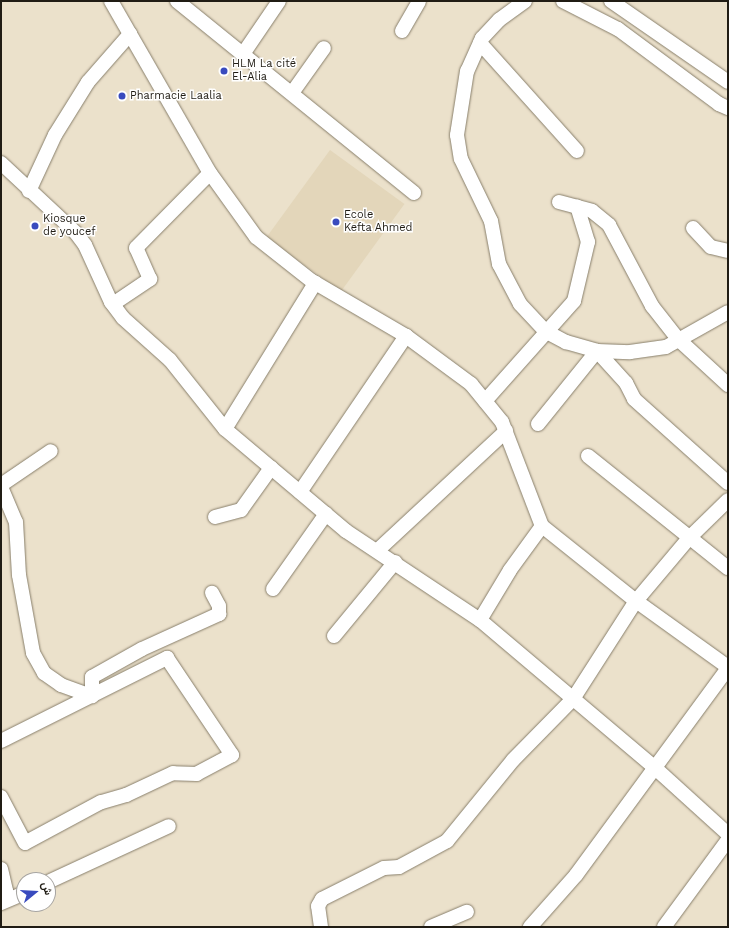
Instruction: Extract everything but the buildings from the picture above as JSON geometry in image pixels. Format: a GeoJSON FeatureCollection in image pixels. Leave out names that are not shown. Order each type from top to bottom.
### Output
{"type":"FeatureCollection","features":[{"type":"Feature","properties":{"kind":"street"},"geometry":{"type":"LineString","coordinates":[[111,1],[210,173],[256,237],[315,283],[406,336],[471,384],[502,422],[542,526],[636,601],[728,667],[576,875],[530,927]]}},
{"type":"Feature","properties":{"kind":"street"},"geometry":{"type":"LineString","coordinates":[[177,1],[292,93],[414,194]]}},
{"type":"Feature","properties":{"kind":"street"},"geometry":{"type":"LineString","coordinates":[[243,54],[279,1]]}},
{"type":"Feature","properties":{"kind":"street"},"geometry":{"type":"LineString","coordinates":[[402,31],[419,1]]}},
{"type":"Feature","properties":{"kind":"street"},"geometry":{"type":"LineString","coordinates":[[526,1],[500,20],[480,43],[467,71],[457,135],[461,159],[491,221],[499,264],[520,304],[545,331],[566,342],[597,351],[630,352],[666,347],[728,312]]}},
{"type":"Feature","properties":{"kind":"street"},"geometry":{"type":"LineString","coordinates":[[564,1],[618,29],[706,94],[728,108]]}},
{"type":"Feature","properties":{"kind":"street"},"geometry":{"type":"LineString","coordinates":[[611,1],[723,79],[706,94]]}},
{"type":"Feature","properties":{"kind":"street"},"geometry":{"type":"LineString","coordinates":[[29,191],[55,135],[88,82],[130,34]]}},
{"type":"Feature","properties":{"kind":"street"},"geometry":{"type":"LineString","coordinates":[[480,43],[577,151]]}},
{"type":"Feature","properties":{"kind":"street"},"geometry":{"type":"LineString","coordinates":[[292,93],[324,48]]}},
{"type":"Feature","properties":{"kind":"street"},"geometry":{"type":"LineString","coordinates":[[1,164],[76,233],[85,245],[113,304],[123,318],[170,360],[225,429],[346,530],[378,550],[480,620],[654,767],[728,834]]}},
{"type":"Feature","properties":{"kind":"street"},"geometry":{"type":"LineString","coordinates":[[113,304],[150,279],[136,248],[210,173]]}},
{"type":"Feature","properties":{"kind":"street"},"geometry":{"type":"LineString","coordinates":[[559,202],[592,211],[609,225],[652,306],[678,340],[728,385]]}},
{"type":"Feature","properties":{"kind":"street"},"geometry":{"type":"LineString","coordinates":[[485,401],[545,331],[574,301],[588,242],[577,207]]}},
{"type":"Feature","properties":{"kind":"street"},"geometry":{"type":"LineString","coordinates":[[693,228],[711,247],[728,251]]}},
{"type":"Feature","properties":{"kind":"street"},"geometry":{"type":"LineString","coordinates":[[225,429],[315,283]]}},
{"type":"Feature","properties":{"kind":"street"},"geometry":{"type":"LineString","coordinates":[[300,492],[406,336]]}},
{"type":"Feature","properties":{"kind":"street"},"geometry":{"type":"LineString","coordinates":[[538,424],[597,351]]}},
{"type":"Feature","properties":{"kind":"street"},"geometry":{"type":"LineString","coordinates":[[597,351],[626,383],[634,399],[728,483]]}},
{"type":"Feature","properties":{"kind":"street"},"geometry":{"type":"LineString","coordinates":[[378,550],[506,431]]}},
{"type":"Feature","properties":{"kind":"street"},"geometry":{"type":"LineString","coordinates":[[51,451],[1,486],[16,522],[19,575],[33,653],[44,673],[61,685],[92,696]]}},
{"type":"Feature","properties":{"kind":"street"},"geometry":{"type":"LineString","coordinates":[[588,456],[728,568]]}},
{"type":"Feature","properties":{"kind":"street"},"geometry":{"type":"LineString","coordinates":[[215,517],[241,510],[272,468]]}},
{"type":"Feature","properties":{"kind":"street"},"geometry":{"type":"LineString","coordinates":[[321,927],[318,906],[322,900],[384,868],[399,867],[447,841],[513,760],[573,699],[636,601],[689,538],[728,500]]}},
{"type":"Feature","properties":{"kind":"street"},"geometry":{"type":"LineString","coordinates":[[273,589],[326,514]]}},
{"type":"Feature","properties":{"kind":"street"},"geometry":{"type":"LineString","coordinates":[[480,620],[510,570],[542,526]]}},
{"type":"Feature","properties":{"kind":"street"},"geometry":{"type":"LineString","coordinates":[[334,636],[395,562]]}},
{"type":"Feature","properties":{"kind":"street"},"geometry":{"type":"LineString","coordinates":[[92,696],[92,677],[142,649],[219,614],[219,606],[212,593]]}},
{"type":"Feature","properties":{"kind":"street"},"geometry":{"type":"LineString","coordinates":[[1,741],[167,658],[232,755],[197,774],[173,773],[126,795],[101,802],[26,843],[1,797]]}},
{"type":"Feature","properties":{"kind":"street"},"geometry":{"type":"LineString","coordinates":[[56,878],[169,826]]}},
{"type":"Feature","properties":{"kind":"street"},"geometry":{"type":"LineString","coordinates":[[664,927],[728,840]]}},
{"type":"Feature","properties":{"kind":"street"},"geometry":{"type":"LineString","coordinates":[[1,868],[6,891],[1,903]]}},
{"type":"Feature","properties":{"kind":"street"},"geometry":{"type":"LineString","coordinates":[[1,903],[16,896]]}},
{"type":"Feature","properties":{"kind":"street"},"geometry":{"type":"LineString","coordinates":[[431,927],[467,912]]}},
{"type":"Feature","properties":{"kind":"shaded area","name":"Ecole Kefta Ahmed"},"geometry":{"type":"Polygon","coordinates":[[[330,150],[404,204],[341,291],[267,237],[330,150]]]}},
{"type":"Feature","properties":{"kind":"place","name":"HLM La cité El-Alia"},"geometry":{"type":"Point","coordinates":[224,71]}},
{"type":"Feature","properties":{"kind":"place","name":"Pharmacie Laalia"},"geometry":{"type":"Point","coordinates":[122,96]}},
{"type":"Feature","properties":{"kind":"place","name":"Ecole Kefta Ahmed"},"geometry":{"type":"Point","coordinates":[336,222]}},
{"type":"Feature","properties":{"kind":"place","name":"Kiosque de youcef"},"geometry":{"type":"Point","coordinates":[35,226]}}]}
